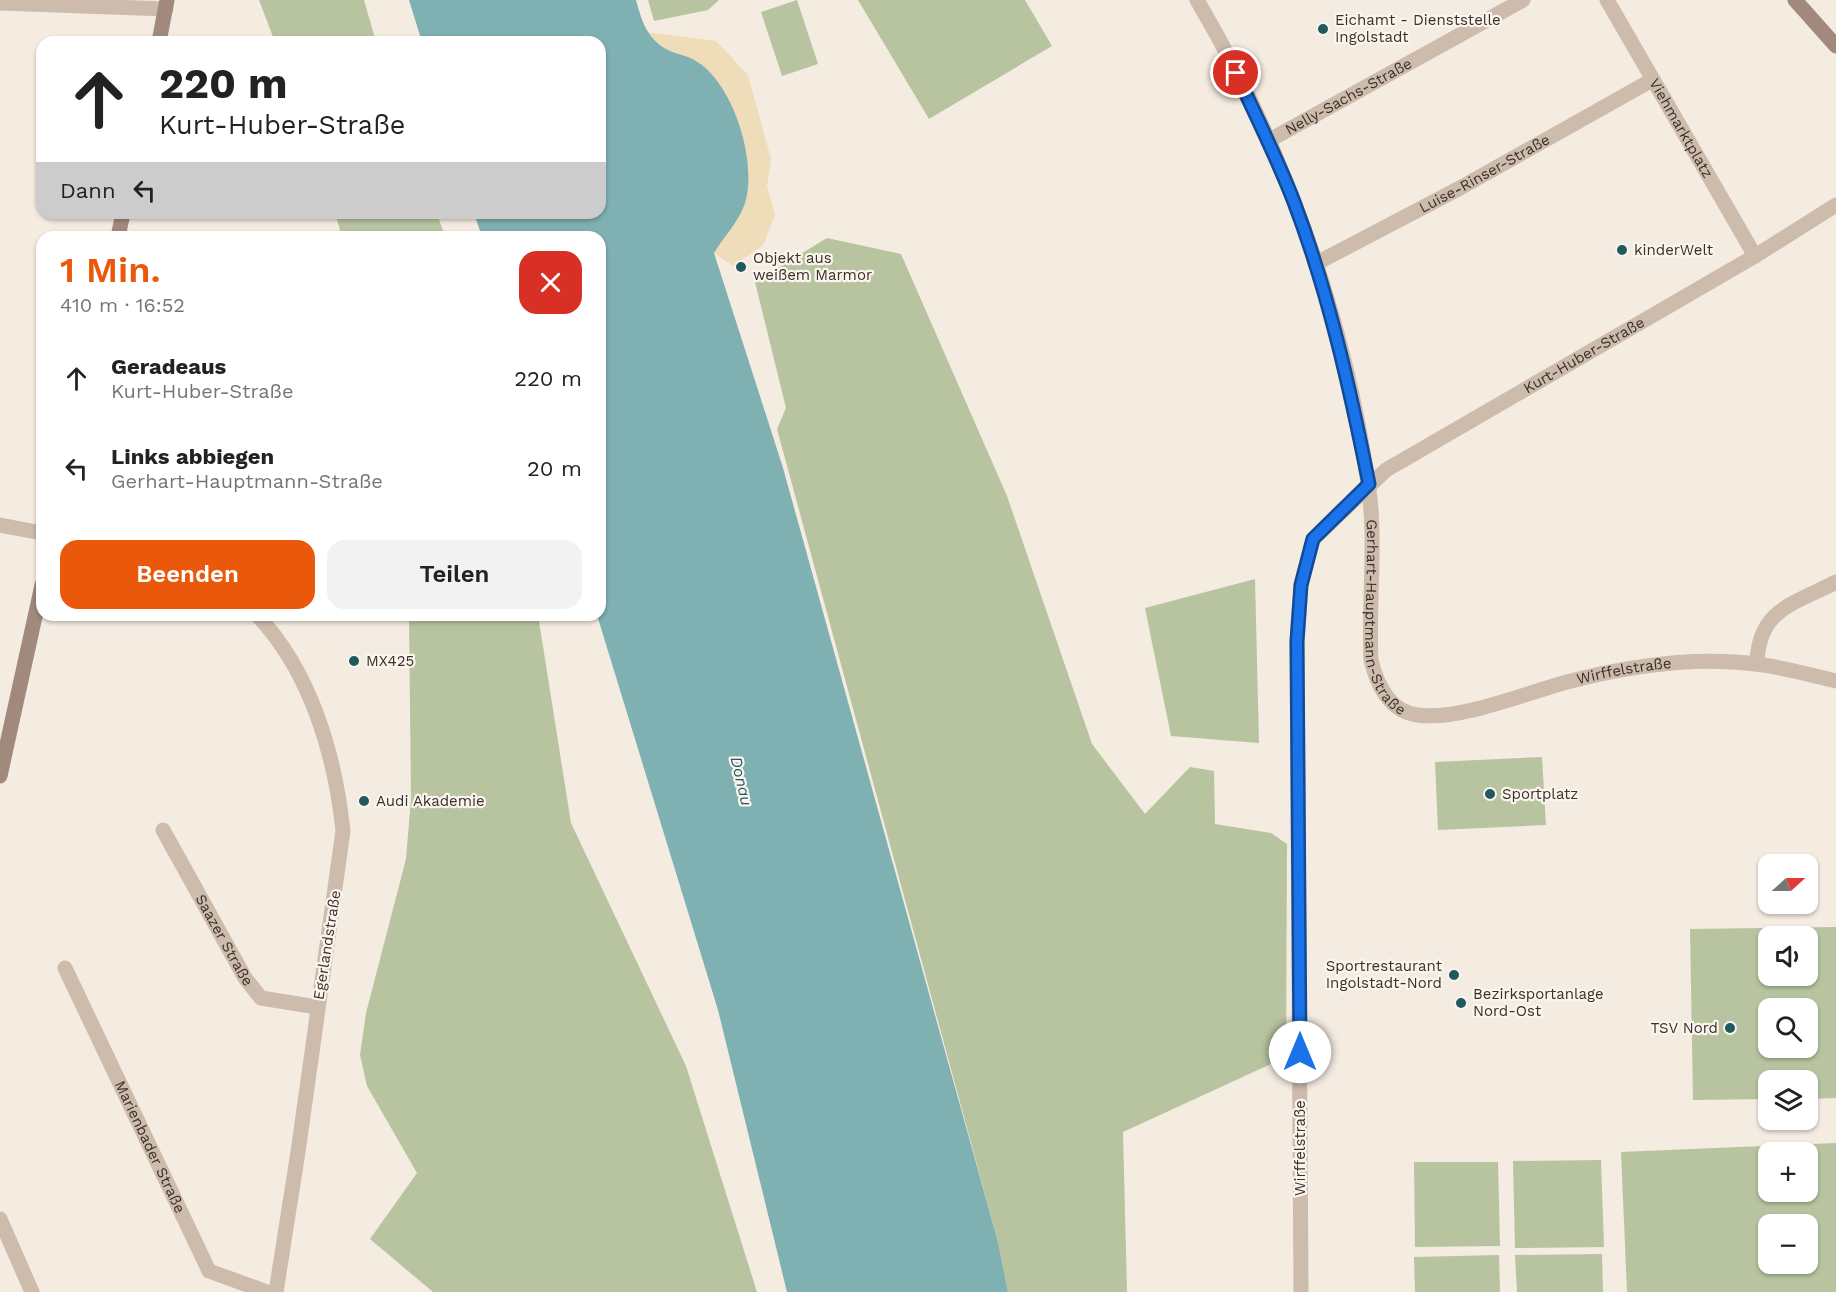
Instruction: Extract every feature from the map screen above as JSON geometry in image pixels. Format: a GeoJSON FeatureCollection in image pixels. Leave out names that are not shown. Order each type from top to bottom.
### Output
{"type":"FeatureCollection","features":[{"type":"Feature","properties":{"kind":"street","name":"Gerhart-Hauptmann-Straße"},"geometry":{"type":"LineString","coordinates":[[1197,0],[1236,73],[1268,141],[1315,264],[1353,404],[1369,484],[1371,660],[1376,680],[1385,696],[1399,709],[1415,715]]}},
{"type":"Feature","properties":{"kind":"street","name":"Nelly-Sachs-Straße"},"geometry":{"type":"LineString","coordinates":[[1268,141],[1523,0]]}},
{"type":"Feature","properties":{"kind":"street","name":"Viehmarktplatz"},"geometry":{"type":"LineString","coordinates":[[1607,0],[1755,256]]}},
{"type":"Feature","properties":{"kind":"street"},"geometry":{"type":"LineString","coordinates":[[1795,0],[1836,46]]}},
{"type":"Feature","properties":{"kind":"street"},"geometry":{"type":"LineString","coordinates":[[0,3],[167,5],[160,36]]}},
{"type":"Feature","properties":{"kind":"street","name":"Luise-Rinser-Straße"},"geometry":{"type":"LineString","coordinates":[[1315,264],[1460,188],[1652,80]]}},
{"type":"Feature","properties":{"kind":"street","name":"Kurt-Huber-Straße"},"geometry":{"type":"LineString","coordinates":[[1340,514],[1386,470],[1755,256],[1836,205]]}},
{"type":"Feature","properties":{"kind":"street","name":"Wirffelstraße"},"geometry":{"type":"LineString","coordinates":[[1300,1292],[1297,641],[1301,585],[1313,539],[1340,514]]}},
{"type":"Feature","properties":{"kind":"street"},"geometry":{"type":"LineString","coordinates":[[0,525],[36,532]]}},
{"type":"Feature","properties":{"kind":"street"},"geometry":{"type":"LineString","coordinates":[[1757,664],[1757,645],[1768,621],[1778,612],[1836,582]]}},
{"type":"Feature","properties":{"kind":"street"},"geometry":{"type":"LineString","coordinates":[[0,776],[36,612]]}},
{"type":"Feature","properties":{"kind":"street","name":"Egerlandstraße"},"geometry":{"type":"LineString","coordinates":[[263,621],[278,637],[296,669],[316,716],[336,782],[342,842],[276,1292]]}},
{"type":"Feature","properties":{"kind":"street","name":"Wirffelstraße"},"geometry":{"type":"LineString","coordinates":[[1415,715],[1450,715],[1621,669],[1674,663],[1757,664],[1836,681]]}},
{"type":"Feature","properties":{"kind":"street","name":"Saazer Straße"},"geometry":{"type":"LineString","coordinates":[[163,830],[245,978],[261,998],[317,1007]]}},
{"type":"Feature","properties":{"kind":"street","name":"Marienbader Straße"},"geometry":{"type":"LineString","coordinates":[[65,968],[209,1271],[267,1292]]}},
{"type":"Feature","properties":{"kind":"street"},"geometry":{"type":"LineString","coordinates":[[0,1219],[32,1292]]}},
{"type":"Feature","properties":{"kind":"green space"},"geometry":{"type":"Polygon","coordinates":[[[259,0],[364,0],[374,36],[273,36],[259,0]]]}},
{"type":"Feature","properties":{"kind":"green space"},"geometry":{"type":"Polygon","coordinates":[[[648,0],[719,0],[708,10],[654,21],[648,0]]]}},
{"type":"Feature","properties":{"kind":"green space"},"geometry":{"type":"Polygon","coordinates":[[[797,0],[818,64],[782,76],[761,12],[797,0]]]}},
{"type":"Feature","properties":{"kind":"green space"},"geometry":{"type":"Polygon","coordinates":[[[858,0],[1025,0],[1052,46],[929,119],[858,0]]]}},
{"type":"Feature","properties":{"kind":"green space"},"geometry":{"type":"Polygon","coordinates":[[[337,219],[439,219],[443,231],[340,231],[337,219]]]}},
{"type":"Feature","properties":{"kind":"green space"},"geometry":{"type":"Polygon","coordinates":[[[827,238],[901,254],[1007,496],[1092,744],[1145,814],[1190,767],[1214,771],[1215,824],[1271,833],[1287,844],[1286,1057],[1123,1132],[1127,1292],[1008,1292],[998,1242],[777,429],[786,408],[755,282],[827,238]]]}},
{"type":"Feature","properties":{"kind":"green space"},"geometry":{"type":"Polygon","coordinates":[[[1255,579],[1259,743],[1171,736],[1145,608],[1255,579]]]}},
{"type":"Feature","properties":{"kind":"green space"},"geometry":{"type":"Polygon","coordinates":[[[409,621],[539,621],[571,823],[686,1066],[757,1292],[433,1292],[370,1239],[417,1173],[367,1086],[360,1055],[366,1013],[406,859],[411,799],[409,621]]]}},
{"type":"Feature","properties":{"kind":"green space","name":"Sportplatz"},"geometry":{"type":"Polygon","coordinates":[[[1542,757],[1546,825],[1438,830],[1435,762],[1542,757]]]}},
{"type":"Feature","properties":{"kind":"green space","name":"TSV Nord"},"geometry":{"type":"Polygon","coordinates":[[[1818,927],[1836,927],[1836,1098],[1818,1099],[1818,1070],[1758,1070],[1758,1099],[1693,1100],[1690,929],[1758,928],[1758,986],[1818,986],[1818,927]]]}},
{"type":"Feature","properties":{"kind":"green space"},"geometry":{"type":"Polygon","coordinates":[[[1836,1143],[1836,1292],[1627,1292],[1621,1152],[1758,1146],[1758,1202],[1818,1202],[1818,1144],[1836,1143]]]}},
{"type":"Feature","properties":{"kind":"green space"},"geometry":{"type":"Polygon","coordinates":[[[1601,1160],[1604,1247],[1515,1248],[1513,1161],[1601,1160]]]}},
{"type":"Feature","properties":{"kind":"green space"},"geometry":{"type":"Polygon","coordinates":[[[1414,1162],[1498,1162],[1500,1246],[1415,1247],[1414,1162]]]}},
{"type":"Feature","properties":{"kind":"green space"},"geometry":{"type":"Polygon","coordinates":[[[1602,1254],[1603,1292],[1517,1292],[1515,1255],[1602,1254]]]}},
{"type":"Feature","properties":{"kind":"green space"},"geometry":{"type":"Polygon","coordinates":[[[1499,1255],[1500,1292],[1415,1292],[1414,1257],[1499,1255]]]}},
{"type":"Feature","properties":{"kind":"sand"},"geometry":{"type":"Polygon","coordinates":[[[645,32],[716,41],[748,75],[771,159],[767,186],[775,215],[763,245],[733,266],[714,253],[744,207],[697,61],[666,49],[645,32]]]}},
{"type":"Feature","properties":{"kind":"water","name":"Donau"},"geometry":{"type":"Polygon","coordinates":[[[409,0],[636,0],[649,34],[666,49],[689,57],[710,72],[722,87],[732,106],[745,148],[748,189],[741,212],[714,253],[783,468],[998,1242],[1008,1292],[787,1292],[718,1010],[599,621],[606,621],[606,231],[480,231],[476,219],[606,219],[606,36],[420,36],[409,0]]]}},
{"type":"Feature","properties":{"kind":"place","name":"Eichamt - Dienststelle Ingolstadt"},"geometry":{"type":"Point","coordinates":[1323,29]}},
{"type":"Feature","properties":{"kind":"place","name":"kinderWelt"},"geometry":{"type":"Point","coordinates":[1622,250]}},
{"type":"Feature","properties":{"kind":"place","name":"Objekt aus weißem Marmor"},"geometry":{"type":"Point","coordinates":[741,267]}},
{"type":"Feature","properties":{"kind":"place","name":"MX425"},"geometry":{"type":"Point","coordinates":[354,661]}},
{"type":"Feature","properties":{"kind":"place","name":"Sportplatz"},"geometry":{"type":"Point","coordinates":[1490,794]}},
{"type":"Feature","properties":{"kind":"place","name":"Audi Akademie"},"geometry":{"type":"Point","coordinates":[364,801]}},
{"type":"Feature","properties":{"kind":"place","name":"Sportrestaurant Ingolstadt-Nord"},"geometry":{"type":"Point","coordinates":[1454,975]}},
{"type":"Feature","properties":{"kind":"place","name":"Bezirksportanlage Nord-Ost"},"geometry":{"type":"Point","coordinates":[1461,1003]}},
{"type":"Feature","properties":{"kind":"place","name":"TSV Nord"},"geometry":{"type":"Point","coordinates":[1730,1028]}},
{"type":"Feature","properties":{"kind":"route"},"geometry":{"type":"LineString","coordinates":[[1236,73],[1294,202],[1315,264],[1336,334],[1369,484],[1313,539],[1301,585],[1297,641],[1300,1052]]}}]}
